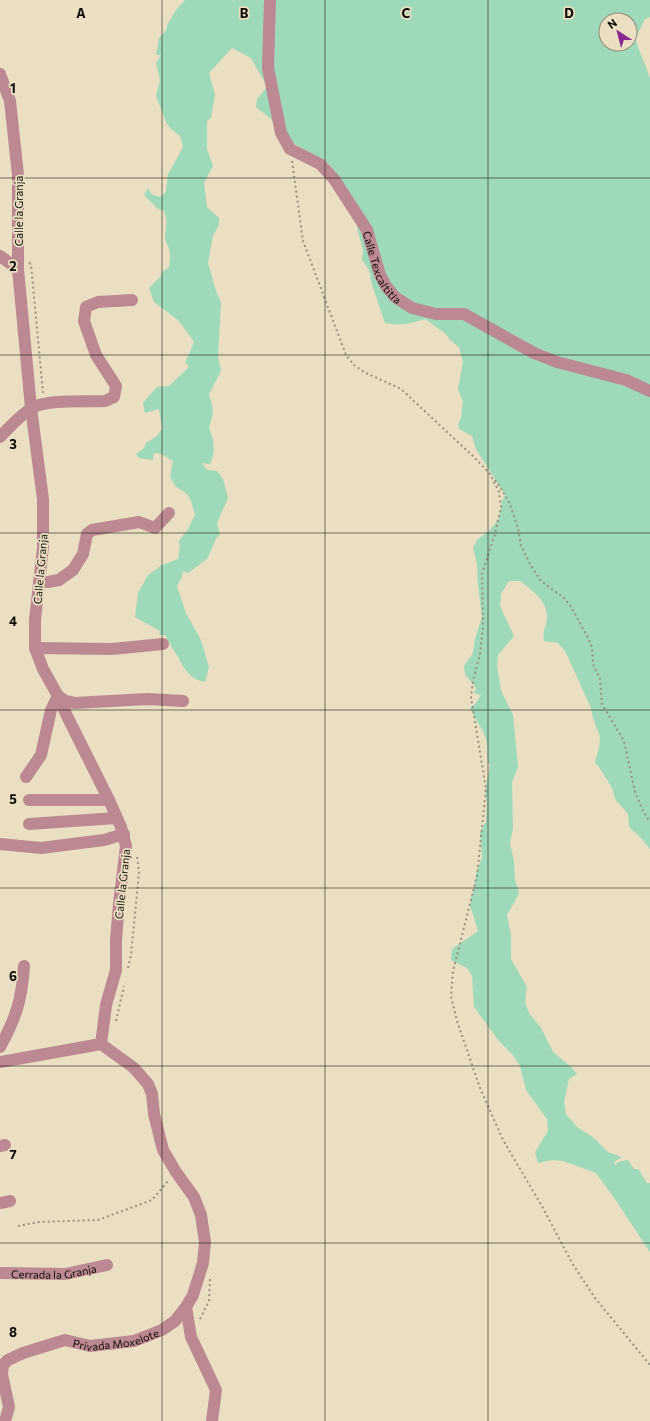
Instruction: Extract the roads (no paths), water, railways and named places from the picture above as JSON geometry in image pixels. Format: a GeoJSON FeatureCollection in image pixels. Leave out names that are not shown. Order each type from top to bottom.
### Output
{"type":"FeatureCollection","features":[{"type":"Feature","properties":{"kind":"street","name":"Calle Texcaltitla"},"geometry":{"type":"LineString","coordinates":[[270,0],[268,68],[281,133],[290,149],[320,164],[334,179],[367,230],[380,275],[386,286],[395,297],[412,308],[436,314],[464,314],[534,353],[557,362],[626,380],[650,392]]}},
{"type":"Feature","properties":{"kind":"street","name":"Calle la Granja"},"geometry":{"type":"LineString","coordinates":[[0,74],[10,101],[18,175],[18,269],[43,500],[43,547],[35,620],[35,648],[43,669],[58,696],[109,800],[124,834],[126,846],[116,940],[116,970],[106,1005],[101,1044]]}},
{"type":"Feature","properties":{"kind":"street"},"geometry":{"type":"LineString","coordinates":[[0,256],[18,269]]}},
{"type":"Feature","properties":{"kind":"street"},"geometry":{"type":"LineString","coordinates":[[0,437],[32,408],[44,403],[105,401],[114,397],[116,386],[96,355],[84,321],[86,307],[98,302],[132,300]]}},
{"type":"Feature","properties":{"kind":"street"},"geometry":{"type":"LineString","coordinates":[[39,582],[59,580],[73,570],[83,554],[87,534],[92,530],[138,522],[155,528],[169,512]]}},
{"type":"Feature","properties":{"kind":"street"},"geometry":{"type":"LineString","coordinates":[[35,648],[112,649],[162,644]]}},
{"type":"Feature","properties":{"kind":"street"},"geometry":{"type":"LineString","coordinates":[[26,777],[41,755],[51,710],[58,696],[65,701],[75,703],[147,699],[183,701]]}},
{"type":"Feature","properties":{"kind":"street"},"geometry":{"type":"LineString","coordinates":[[29,800],[109,800]]}},
{"type":"Feature","properties":{"kind":"street"},"geometry":{"type":"LineString","coordinates":[[29,824],[116,818]]}},
{"type":"Feature","properties":{"kind":"street"},"geometry":{"type":"LineString","coordinates":[[0,844],[41,848],[98,842],[124,834]]}},
{"type":"Feature","properties":{"kind":"street"},"geometry":{"type":"LineString","coordinates":[[0,1047],[18,1008],[23,987],[24,966]]}},
{"type":"Feature","properties":{"kind":"street"},"geometry":{"type":"LineString","coordinates":[[0,1062],[101,1044]]}},
{"type":"Feature","properties":{"kind":"street","name":"Privada Moxelote"},"geometry":{"type":"LineString","coordinates":[[5,1421],[9,1407],[2,1374],[3,1365],[8,1360],[23,1353],[65,1340],[90,1346],[134,1341],[162,1330],[175,1321],[186,1307],[193,1295],[203,1263],[205,1242],[200,1215],[194,1197],[176,1172],[163,1150],[154,1114],[152,1094],[148,1084],[134,1068],[101,1044]]}},
{"type":"Feature","properties":{"kind":"street","name":"Cerrada la Granja"},"geometry":{"type":"LineString","coordinates":[[0,1274],[65,1274],[107,1265]]}},
{"type":"Feature","properties":{"kind":"street"},"geometry":{"type":"LineString","coordinates":[[186,1307],[191,1337],[216,1390],[212,1421]]}}]}
